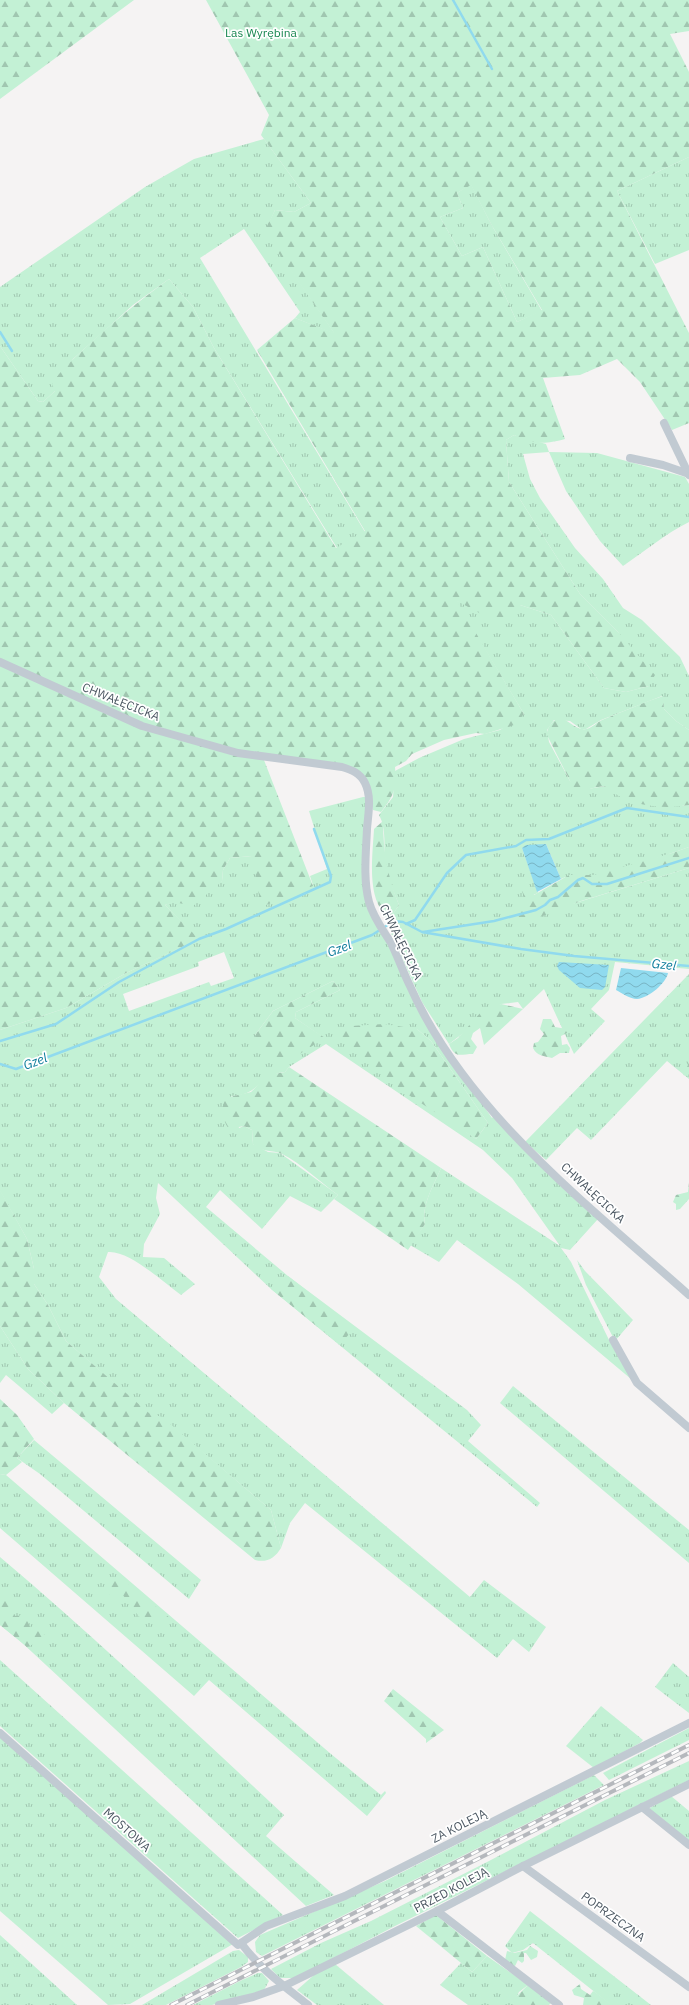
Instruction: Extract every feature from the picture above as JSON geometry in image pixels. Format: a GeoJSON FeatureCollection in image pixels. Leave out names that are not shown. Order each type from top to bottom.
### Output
{"type":"FeatureCollection","features":[{"type":"Feature","properties":{"kind":"street"},"geometry":{"type":"LineString","coordinates":[[664,423],[689,474]]}},
{"type":"Feature","properties":{"kind":"street"},"geometry":{"type":"LineString","coordinates":[[630,458],[663,465],[689,474]]}},
{"type":"Feature","properties":{"kind":"street","name":"CHWAŁĘCICKA"},"geometry":{"type":"LineString","coordinates":[[0,662],[142,726],[238,753],[342,767],[357,773],[363,780],[368,792],[366,892],[369,904],[432,1029],[463,1074],[491,1110],[532,1152],[689,1295]]}},
{"type":"Feature","properties":{"kind":"street"},"geometry":{"type":"LineString","coordinates":[[613,1340],[637,1383],[689,1428]]}},
{"type":"Feature","properties":{"kind":"street","name":"ZA KOLEJĄ"},"geometry":{"type":"LineString","coordinates":[[239,1944],[266,1926],[345,1896],[689,1723]]}},
{"type":"Feature","properties":{"kind":"street","name":"MOSTOWA"},"geometry":{"type":"LineString","coordinates":[[0,1733],[239,1944],[284,1986],[308,2005]]}},
{"type":"Feature","properties":{"kind":"street","name":"PRZED KOLEJĄ"},"geometry":{"type":"LineString","coordinates":[[219,2005],[238,2003],[284,1986],[438,1911],[522,1866],[689,1784]]}},
{"type":"Feature","properties":{"kind":"street"},"geometry":{"type":"LineString","coordinates":[[642,1807],[689,1844]]}},
{"type":"Feature","properties":{"kind":"street","name":"POPRZECZNA"},"geometry":{"type":"LineString","coordinates":[[522,1866],[689,1987]]}},
{"type":"Feature","properties":{"kind":"street"},"geometry":{"type":"LineString","coordinates":[[438,1911],[559,2005]]}},
{"type":"Feature","properties":{"kind":"green space"},"geometry":{"type":"Polygon","coordinates":[[[0,0],[134,0],[0,99],[0,0]]]}},
{"type":"Feature","properties":{"kind":"green space","name":"Las Wyrębina"},"geometry":{"type":"Polygon","coordinates":[[[206,0],[689,0],[689,31],[670,34],[689,72],[689,157],[617,191],[689,333],[689,423],[672,430],[640,382],[617,359],[580,375],[543,378],[565,439],[539,443],[514,435],[506,440],[509,482],[580,594],[618,632],[655,675],[649,686],[626,692],[604,688],[551,615],[520,605],[498,623],[457,601],[524,714],[514,725],[485,734],[476,733],[444,740],[412,754],[406,761],[395,767],[394,791],[381,812],[373,810],[369,784],[361,774],[262,755],[313,886],[261,907],[252,856],[230,858],[223,870],[222,881],[193,906],[174,902],[165,905],[199,939],[126,973],[66,1008],[0,1030],[0,346],[38,401],[43,402],[55,391],[52,384],[70,362],[114,322],[169,279],[193,307],[214,348],[336,548],[365,531],[257,350],[295,318],[334,333],[264,232],[275,210],[294,212],[311,203],[261,135],[269,115],[206,0]],[[471,185],[457,193],[463,208],[440,217],[462,256],[483,247],[517,322],[542,310],[491,224],[471,185]]]}},
{"type":"Feature","properties":{"kind":"green space"},"geometry":{"type":"Polygon","coordinates":[[[264,139],[311,203],[294,212],[275,210],[265,232],[335,334],[295,318],[300,312],[244,229],[200,258],[365,532],[337,548],[214,348],[193,307],[169,279],[133,305],[73,359],[55,391],[43,402],[38,401],[0,346],[0,287],[145,187],[194,159],[264,139]]]}},
{"type":"Feature","properties":{"kind":"green space"},"geometry":{"type":"Polygon","coordinates":[[[689,157],[689,250],[655,264],[617,191],[689,157]]]}},
{"type":"Feature","properties":{"kind":"green space"},"geometry":{"type":"Polygon","coordinates":[[[471,184],[491,224],[542,311],[517,322],[483,247],[462,256],[440,217],[463,208],[457,193],[471,184]]]}},
{"type":"Feature","properties":{"kind":"green space"},"geometry":{"type":"Polygon","coordinates":[[[514,435],[546,444],[549,452],[523,454],[530,479],[540,498],[575,548],[603,579],[623,608],[642,620],[680,657],[689,676],[689,730],[676,721],[664,709],[662,696],[601,720],[586,729],[581,729],[570,721],[554,720],[547,730],[549,742],[570,781],[588,789],[605,786],[681,806],[689,805],[689,847],[597,875],[574,875],[561,879],[546,844],[522,848],[538,893],[533,895],[526,882],[526,901],[572,904],[689,868],[689,969],[615,962],[609,990],[591,1009],[605,1021],[574,1054],[544,989],[523,1009],[518,1002],[501,1004],[449,1044],[422,1002],[390,931],[385,915],[391,917],[399,905],[387,870],[384,832],[379,815],[393,797],[395,771],[419,758],[464,739],[500,730],[524,714],[456,601],[520,605],[551,615],[604,688],[626,692],[649,686],[618,632],[580,594],[509,482],[506,440],[514,435]]]}},
{"type":"Feature","properties":{"kind":"green space"},"geometry":{"type":"Polygon","coordinates":[[[549,452],[597,453],[685,477],[689,484],[689,522],[663,537],[623,566],[600,541],[566,491],[549,452]]]}},
{"type":"Feature","properties":{"kind":"green space"},"geometry":{"type":"Polygon","coordinates":[[[663,696],[664,709],[676,721],[689,730],[689,805],[663,807],[637,803],[621,797],[605,786],[575,791],[547,735],[551,724],[560,718],[581,729],[586,729],[602,720],[663,696]]]}},
{"type":"Feature","properties":{"kind":"green space"},"geometry":{"type":"Polygon","coordinates":[[[363,797],[369,797],[367,900],[385,936],[417,1009],[492,1118],[494,1116],[598,1219],[570,1250],[561,1248],[571,1262],[610,1342],[631,1379],[518,1284],[457,1240],[439,1262],[410,1245],[425,1224],[424,1217],[426,1202],[441,1168],[560,1246],[512,1178],[483,1150],[326,1044],[289,1067],[285,1072],[264,1080],[247,1093],[231,1096],[239,1128],[244,1126],[252,1130],[253,1144],[268,1152],[280,1153],[338,1195],[321,1212],[290,1196],[262,1229],[220,1190],[206,1207],[288,1276],[467,1410],[481,1425],[468,1441],[540,1503],[537,1507],[271,1289],[158,1183],[156,1198],[160,1214],[144,1244],[143,1257],[164,1258],[195,1284],[181,1295],[136,1261],[126,1256],[108,1252],[99,1277],[116,1299],[470,1597],[484,1580],[546,1627],[529,1652],[513,1639],[497,1658],[305,1503],[290,1523],[281,1548],[271,1510],[162,1418],[149,1414],[66,1341],[48,1305],[34,1284],[34,1269],[27,1239],[0,1191],[0,1030],[66,1008],[126,973],[198,939],[165,905],[222,881],[223,870],[230,858],[252,856],[313,885],[310,876],[327,869],[309,811],[363,797]],[[224,952],[198,962],[199,966],[123,994],[129,1011],[209,982],[211,986],[234,978],[224,952]],[[333,981],[273,1011],[255,1035],[324,1038],[295,1018],[296,1012],[340,990],[333,981]],[[417,1029],[452,1122],[476,1139],[488,1123],[431,1041],[417,1029]]]}},
{"type":"Feature","properties":{"kind":"green space"},"geometry":{"type":"Polygon","coordinates":[[[383,821],[387,864],[399,905],[391,917],[383,911],[377,902],[372,878],[374,829],[383,821]]]}},
{"type":"Feature","properties":{"kind":"green space"},"geometry":{"type":"Polygon","coordinates":[[[689,847],[689,868],[581,901],[530,921],[516,920],[513,908],[526,901],[520,887],[526,881],[534,895],[569,875],[594,875],[689,847]]]}},
{"type":"Feature","properties":{"kind":"green space"},"geometry":{"type":"Polygon","coordinates":[[[689,974],[689,1079],[667,1061],[591,1140],[577,1128],[546,1160],[525,1142],[689,974]]]}},
{"type":"Feature","properties":{"kind":"green space"},"geometry":{"type":"Polygon","coordinates":[[[333,981],[340,990],[296,1012],[295,1018],[325,1038],[282,1065],[257,1045],[255,1035],[273,1011],[333,981]]]}},
{"type":"Feature","properties":{"kind":"green space"},"geometry":{"type":"Polygon","coordinates":[[[501,1004],[523,1009],[484,1045],[480,1028],[473,1033],[471,1039],[477,1047],[473,1054],[458,1055],[453,1052],[449,1044],[458,1038],[481,1012],[501,1004]]]}},
{"type":"Feature","properties":{"kind":"green space"},"geometry":{"type":"Polygon","coordinates":[[[543,1019],[551,1019],[555,1027],[567,1029],[567,1033],[561,1036],[562,1045],[567,1044],[570,1048],[569,1053],[560,1053],[552,1058],[541,1055],[535,1051],[533,1048],[534,1043],[538,1042],[544,1034],[540,1029],[543,1019]]]}},
{"type":"Feature","properties":{"kind":"green space"},"geometry":{"type":"Polygon","coordinates":[[[384,1024],[417,1029],[431,1041],[488,1123],[476,1139],[404,1092],[334,1034],[351,1026],[384,1024]]]}},
{"type":"Feature","properties":{"kind":"green space"},"geometry":{"type":"Polygon","coordinates":[[[683,1049],[689,1050],[689,1074],[687,1076],[683,1075],[688,1065],[683,1055],[683,1049]]]}},
{"type":"Feature","properties":{"kind":"green space"},"geometry":{"type":"Polygon","coordinates":[[[289,1067],[441,1168],[426,1202],[424,1217],[425,1224],[408,1250],[334,1199],[338,1195],[297,1163],[282,1154],[256,1147],[253,1144],[252,1130],[244,1126],[229,1129],[223,1114],[225,1098],[251,1092],[268,1075],[285,1072],[289,1067]]]}},
{"type":"Feature","properties":{"kind":"green space"},"geometry":{"type":"Polygon","coordinates":[[[689,1182],[689,1199],[680,1209],[676,1210],[676,1204],[673,1202],[676,1195],[688,1192],[689,1182]]]}},
{"type":"Feature","properties":{"kind":"green space"},"geometry":{"type":"Polygon","coordinates":[[[0,1190],[27,1239],[34,1269],[34,1284],[48,1305],[66,1341],[149,1413],[162,1417],[271,1510],[281,1548],[276,1555],[263,1561],[255,1560],[64,1403],[28,1369],[0,1326],[0,1190]]]}},
{"type":"Feature","properties":{"kind":"green space"},"geometry":{"type":"Polygon","coordinates":[[[582,1210],[588,1211],[593,1216],[589,1227],[584,1228],[579,1221],[582,1217],[580,1213],[582,1210]]]}},
{"type":"Feature","properties":{"kind":"green space"},"geometry":{"type":"Polygon","coordinates":[[[570,1231],[582,1233],[577,1242],[567,1247],[565,1243],[570,1231]]]}},
{"type":"Feature","properties":{"kind":"green space"},"geometry":{"type":"Polygon","coordinates":[[[577,1260],[585,1271],[633,1320],[615,1341],[586,1285],[577,1260]]]}},
{"type":"Feature","properties":{"kind":"green space"},"geometry":{"type":"Polygon","coordinates":[[[288,1276],[354,1328],[340,1345],[271,1289],[288,1276]]]}},
{"type":"Feature","properties":{"kind":"green space"},"geometry":{"type":"Polygon","coordinates":[[[0,1326],[28,1369],[64,1403],[52,1414],[6,1375],[0,1383],[0,1326]]]}},
{"type":"Feature","properties":{"kind":"green space"},"geometry":{"type":"Polygon","coordinates":[[[513,1386],[689,1530],[689,1563],[500,1403],[513,1386]]]}},
{"type":"Feature","properties":{"kind":"green space"},"geometry":{"type":"Polygon","coordinates":[[[0,1399],[17,1415],[34,1439],[17,1458],[22,1462],[6,1475],[0,1474],[0,1399]]]}},
{"type":"Feature","properties":{"kind":"green space"},"geometry":{"type":"Polygon","coordinates":[[[34,1440],[201,1580],[189,1599],[40,1474],[17,1458],[34,1440]]]}},
{"type":"Feature","properties":{"kind":"green space"},"geometry":{"type":"Polygon","coordinates":[[[0,1474],[6,1475],[331,1754],[381,1795],[385,1791],[386,1793],[367,1816],[209,1680],[194,1696],[0,1528],[0,1474]]]}},
{"type":"Feature","properties":{"kind":"green space"},"geometry":{"type":"Polygon","coordinates":[[[0,1557],[108,1652],[284,1815],[266,1836],[334,1895],[306,1906],[19,1640],[0,1625],[0,1557]]]}},
{"type":"Feature","properties":{"kind":"green space"},"geometry":{"type":"Polygon","coordinates":[[[116,1577],[126,1582],[171,1619],[141,1619],[119,1590],[116,1599],[109,1597],[110,1578],[116,1577]]]}},
{"type":"Feature","properties":{"kind":"green space"},"geometry":{"type":"Polygon","coordinates":[[[0,1597],[3,1597],[11,1604],[14,1616],[26,1615],[29,1619],[29,1626],[49,1637],[27,1647],[0,1625],[0,1597]]]}},
{"type":"Feature","properties":{"kind":"green space"},"geometry":{"type":"Polygon","coordinates":[[[0,1660],[283,1915],[238,1938],[0,1726],[0,1660]]]}},
{"type":"Feature","properties":{"kind":"green space"},"geometry":{"type":"Polygon","coordinates":[[[673,1663],[689,1677],[689,1713],[655,1687],[673,1663]]]}},
{"type":"Feature","properties":{"kind":"green space"},"geometry":{"type":"Polygon","coordinates":[[[393,1689],[444,1730],[426,1743],[426,1739],[384,1701],[393,1689]]]}},
{"type":"Feature","properties":{"kind":"green space"},"geometry":{"type":"Polygon","coordinates":[[[601,1706],[643,1740],[594,1768],[566,1746],[601,1706]]]}},
{"type":"Feature","properties":{"kind":"green space"},"geometry":{"type":"Polygon","coordinates":[[[689,1728],[689,1740],[609,1780],[603,1773],[689,1728]]]}},
{"type":"Feature","properties":{"kind":"green space"},"geometry":{"type":"Polygon","coordinates":[[[0,1737],[233,1944],[130,2004],[108,2005],[0,1911],[0,1737]]]}},
{"type":"Feature","properties":{"kind":"green space"},"geometry":{"type":"Polygon","coordinates":[[[689,1761],[689,1780],[395,1926],[295,1978],[280,1978],[271,1969],[321,1943],[371,1921],[605,1800],[689,1761]]]}},
{"type":"Feature","properties":{"kind":"green space"},"geometry":{"type":"Polygon","coordinates":[[[594,1775],[604,1785],[262,1956],[256,1952],[255,1942],[260,1935],[385,1881],[594,1775]]]}},
{"type":"Feature","properties":{"kind":"green space"},"geometry":{"type":"Polygon","coordinates":[[[671,1796],[689,1811],[689,1841],[650,1811],[650,1808],[671,1796]]]}},
{"type":"Feature","properties":{"kind":"green space"},"geometry":{"type":"Polygon","coordinates":[[[530,1911],[651,2005],[611,2005],[533,1943],[523,1950],[512,1953],[505,1946],[530,1911]]]}},
{"type":"Feature","properties":{"kind":"green space"},"geometry":{"type":"Polygon","coordinates":[[[436,1915],[487,1956],[472,1972],[416,1926],[436,1915]]]}},
{"type":"Feature","properties":{"kind":"green space"},"geometry":{"type":"Polygon","coordinates":[[[0,1935],[77,2005],[0,2005],[0,1935]]]}},
{"type":"Feature","properties":{"kind":"green space"},"geometry":{"type":"Polygon","coordinates":[[[530,1946],[538,1951],[537,1957],[531,1960],[526,1953],[524,1953],[524,1961],[522,1963],[518,1960],[515,1966],[512,1966],[505,1960],[507,1951],[514,1953],[527,1950],[530,1946]]]}},
{"type":"Feature","properties":{"kind":"green space"},"geometry":{"type":"Polygon","coordinates":[[[239,1950],[248,1957],[248,1962],[241,1967],[166,2005],[142,2005],[233,1951],[239,1950]]]}},
{"type":"Feature","properties":{"kind":"green space"},"geometry":{"type":"Polygon","coordinates":[[[487,1956],[528,1985],[519,1992],[513,2005],[468,2005],[440,1985],[461,1963],[472,1972],[487,1956]]]}},
{"type":"Feature","properties":{"kind":"green space"},"geometry":{"type":"Polygon","coordinates":[[[335,1964],[384,2005],[317,2005],[297,1990],[314,1975],[335,1964]]]}},
{"type":"Feature","properties":{"kind":"green space"},"geometry":{"type":"Polygon","coordinates":[[[258,1973],[262,1973],[269,1981],[264,1990],[212,2005],[193,2005],[242,1980],[258,1973]]]}},
{"type":"Feature","properties":{"kind":"green space"},"geometry":{"type":"Polygon","coordinates":[[[580,1984],[581,1989],[590,1995],[593,1991],[612,2005],[583,2005],[584,1998],[574,1995],[572,1990],[580,1984]]]}},
{"type":"Feature","properties":{"kind":"green space"},"geometry":{"type":"Polygon","coordinates":[[[528,1985],[551,2003],[549,2005],[513,2005],[514,1999],[528,1985]]]}},
{"type":"Feature","properties":{"kind":"water"},"geometry":{"type":"Polygon","coordinates":[[[546,844],[561,879],[537,892],[522,848],[526,845],[546,844]]]}},
{"type":"Feature","properties":{"kind":"water"},"geometry":{"type":"Polygon","coordinates":[[[559,962],[609,965],[605,987],[602,990],[580,988],[559,970],[557,966],[559,962]]]}},
{"type":"Feature","properties":{"kind":"water"},"geometry":{"type":"Polygon","coordinates":[[[621,968],[668,973],[664,981],[652,993],[642,998],[634,999],[616,990],[621,968]]]}},
{"type":"Feature","properties":{"kind":"waterway"},"geometry":{"type":"LineString","coordinates":[[453,0],[492,69]]}},
{"type":"Feature","properties":{"kind":"waterway"},"geometry":{"type":"LineString","coordinates":[[0,332],[12,351]]}},
{"type":"Feature","properties":{"kind":"waterway"},"geometry":{"type":"LineString","coordinates":[[406,924],[415,920],[447,873],[466,855],[516,846],[526,840],[549,839],[627,808],[689,817]]}},
{"type":"Feature","properties":{"kind":"waterway"},"geometry":{"type":"LineString","coordinates":[[0,1041],[56,1024],[119,982],[199,939],[226,929],[330,882],[331,876],[314,829]]}},
{"type":"Feature","properties":{"kind":"waterway"},"geometry":{"type":"LineString","coordinates":[[423,932],[494,921],[536,910],[550,900],[558,897],[578,880],[583,878],[592,884],[607,884],[689,858]]}},
{"type":"Feature","properties":{"kind":"waterway","name":"Gzel"},"geometry":{"type":"LineString","coordinates":[[0,1064],[16,1069],[372,935],[394,921],[403,922],[422,932],[521,949],[574,956],[689,966]]}},
{"type":"Feature","properties":{"kind":"railway"},"geometry":{"type":"LineString","coordinates":[[171,2005],[689,1745]]}},
{"type":"Feature","properties":{"kind":"railway"},"geometry":{"type":"LineString","coordinates":[[187,2005],[689,1753]]}}]}
